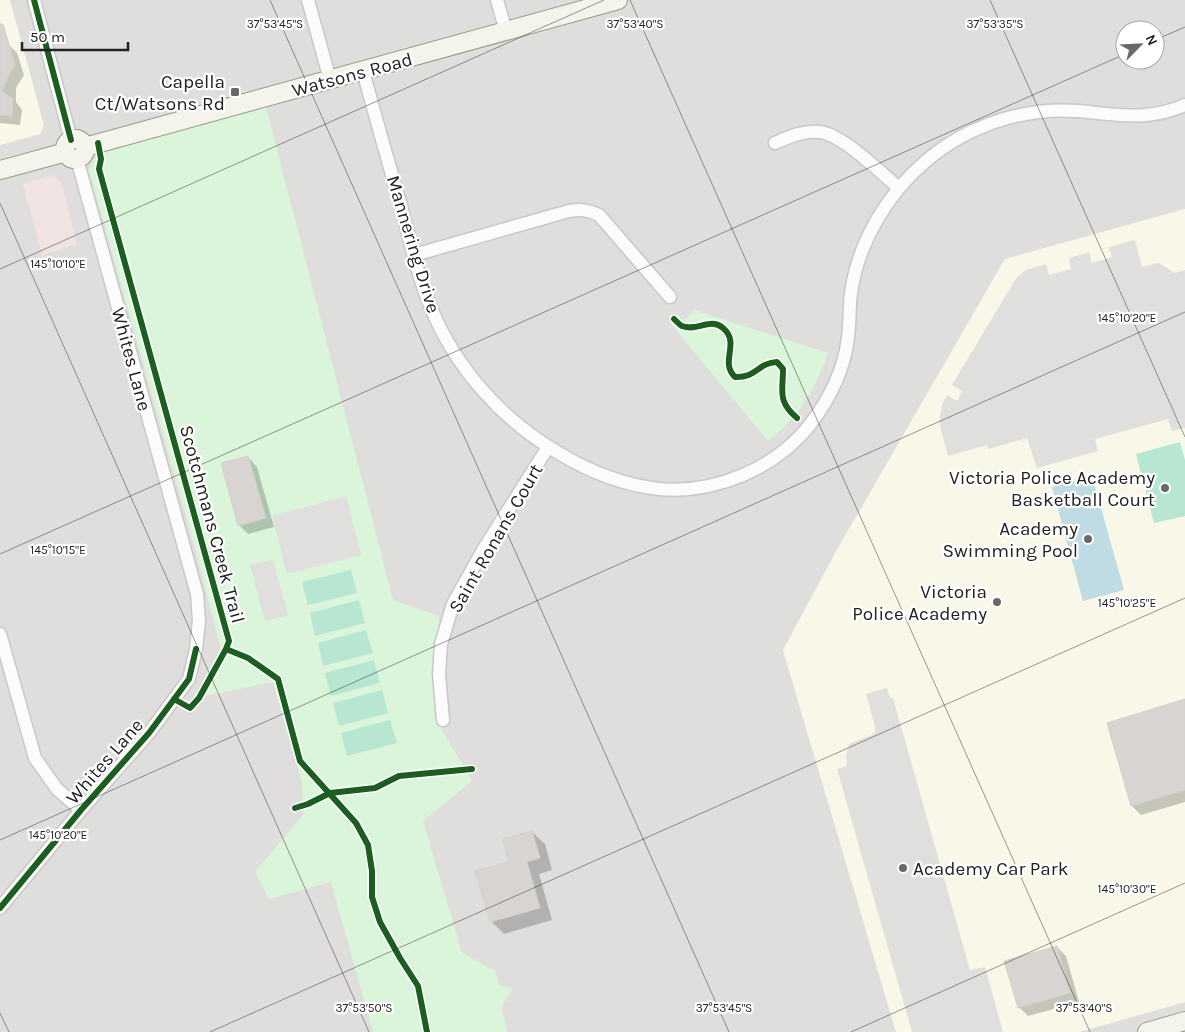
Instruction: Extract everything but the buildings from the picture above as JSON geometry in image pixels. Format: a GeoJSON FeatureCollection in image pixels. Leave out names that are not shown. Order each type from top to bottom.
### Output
{"type":"FeatureCollection","features":[{"type":"Feature","properties":{"kind":"street","name":"Whites Lane"},"geometry":{"type":"LineString","coordinates":[[0,908],[81,810],[149,733],[189,678],[196,649],[199,621],[197,594],[34,0]]}},
{"type":"Feature","properties":{"kind":"street"},"geometry":{"type":"LineString","coordinates":[[308,0],[330,80]]}},
{"type":"Feature","properties":{"kind":"street"},"geometry":{"type":"LineString","coordinates":[[497,0],[506,32]]}},
{"type":"Feature","properties":{"kind":"street","name":"Watsons Road"},"geometry":{"type":"LineString","coordinates":[[0,170],[618,0]]}},
{"type":"Feature","properties":{"kind":"street","name":"Mannering Drive"},"geometry":{"type":"LineString","coordinates":[[363,71],[414,255],[431,307],[454,352],[472,378],[496,405],[520,427],[573,462],[624,482],[647,488],[669,490],[693,489],[736,478],[773,459],[792,444],[808,427],[836,384],[843,363],[848,340],[851,293],[857,266],[871,231],[898,188],[926,161],[942,149],[960,137],[996,121],[1038,112],[1060,110],[1119,116],[1139,116],[1159,113],[1185,105]]}},
{"type":"Feature","properties":{"kind":"street"},"geometry":{"type":"LineString","coordinates":[[775,143],[805,132],[819,132],[832,135],[843,141],[898,188]]}},
{"type":"Feature","properties":{"kind":"street"},"geometry":{"type":"LineString","coordinates":[[414,255],[569,211],[582,209],[599,215],[670,297]]}},
{"type":"Feature","properties":{"kind":"street","name":"Saint Ronans Court"},"geometry":{"type":"LineString","coordinates":[[443,720],[438,674],[441,644],[453,604],[548,447]]}},
{"type":"Feature","properties":{"kind":"street"},"geometry":{"type":"LineString","coordinates":[[0,634],[35,758],[57,789],[81,810]]}},
{"type":"Feature","properties":{"kind":"street"},"geometry":{"type":"LineString","coordinates":[[1147,1032],[1185,1021]]}},
{"type":"Feature","properties":{"kind":"shaded area"},"geometry":{"type":"Polygon","coordinates":[[[0,0],[1185,0],[1185,209],[1005,259],[836,553],[783,650],[896,1032],[0,1032],[0,0]]]}},
{"type":"Feature","properties":{"kind":"shaded area"},"geometry":{"type":"Polygon","coordinates":[[[0,0],[10,0],[44,125],[40,134],[0,145],[0,0]]]}},
{"type":"Feature","properties":{"kind":"shaded area"},"geometry":{"type":"Polygon","coordinates":[[[51,175],[61,181],[77,244],[42,255],[23,184],[51,175]]]}},
{"type":"Feature","properties":{"kind":"shaded area","name":"Victoria Police Academy"},"geometry":{"type":"Polygon","coordinates":[[[1185,209],[1185,1002],[1079,1032],[896,1032],[783,650],[835,553],[1005,259],[1185,209]]]}},
{"type":"Feature","properties":{"kind":"shaded area"},"geometry":{"type":"Polygon","coordinates":[[[1135,240],[1142,267],[1159,263],[1175,273],[1185,270],[1185,428],[1172,431],[1168,419],[1095,439],[1098,451],[1037,468],[1027,438],[988,449],[987,445],[948,456],[939,422],[942,405],[947,395],[958,400],[962,391],[952,385],[1017,277],[1026,270],[1046,264],[1049,275],[1071,269],[1069,258],[1089,252],[1092,263],[1112,257],[1109,247],[1135,240]]]}},
{"type":"Feature","properties":{"kind":"shaded area"},"geometry":{"type":"Polygon","coordinates":[[[346,496],[361,555],[287,574],[272,516],[346,496]]]}},
{"type":"Feature","properties":{"kind":"shaded area"},"geometry":{"type":"Polygon","coordinates":[[[273,559],[288,615],[265,621],[250,565],[273,559]]]}},
{"type":"Feature","properties":{"kind":"shaded area","name":"Academy Car Park"},"geometry":{"type":"Polygon","coordinates":[[[887,688],[890,698],[893,698],[970,970],[985,967],[1003,1032],[912,1032],[837,769],[847,766],[846,756],[849,744],[872,735],[876,730],[866,694],[887,688]]]}},
{"type":"Feature","properties":{"kind":"shaded area"},"geometry":{"type":"Polygon","coordinates":[[[1185,1002],[1185,1032],[1079,1032],[1185,1002]]]}},
{"type":"Feature","properties":{"kind":"green space"},"geometry":{"type":"Polygon","coordinates":[[[266,107],[393,600],[439,616],[435,692],[442,730],[472,781],[423,821],[462,953],[495,971],[500,986],[513,988],[501,1008],[508,1032],[373,1032],[331,882],[269,899],[255,872],[303,815],[302,783],[273,682],[204,696],[221,650],[194,545],[89,170],[101,149],[266,107]]]}},
{"type":"Feature","properties":{"kind":"green space"},"geometry":{"type":"Polygon","coordinates":[[[694,310],[828,353],[818,379],[805,402],[789,422],[768,441],[671,324],[687,318],[694,310]]]}},
{"type":"Feature","properties":{"kind":"green space","name":"Victoria Police Academy Basketball Court"},"geometry":{"type":"Polygon","coordinates":[[[1180,442],[1185,460],[1185,516],[1154,523],[1136,454],[1180,442]]]}},
{"type":"Feature","properties":{"kind":"green space"},"geometry":{"type":"Polygon","coordinates":[[[351,570],[357,593],[308,605],[302,582],[351,570]]]}},
{"type":"Feature","properties":{"kind":"green space"},"geometry":{"type":"Polygon","coordinates":[[[359,600],[365,623],[315,636],[310,613],[359,600]]]}},
{"type":"Feature","properties":{"kind":"green space"},"geometry":{"type":"Polygon","coordinates":[[[366,630],[373,653],[323,666],[318,643],[366,630]]]}},
{"type":"Feature","properties":{"kind":"green space"},"geometry":{"type":"Polygon","coordinates":[[[374,660],[380,683],[331,696],[325,673],[374,660]]]}},
{"type":"Feature","properties":{"kind":"green space"},"geometry":{"type":"Polygon","coordinates":[[[382,690],[388,713],[339,726],[333,703],[382,690]]]}},
{"type":"Feature","properties":{"kind":"green space"},"geometry":{"type":"Polygon","coordinates":[[[390,720],[397,743],[347,756],[341,733],[390,720]]]}},
{"type":"Feature","properties":{"kind":"water","name":"Academy Swimming Pool"},"geometry":{"type":"Polygon","coordinates":[[[1092,476],[1124,590],[1083,601],[1052,487],[1092,476]]]}},
{"type":"Feature","properties":{"kind":"cycle path"},"geometry":{"type":"LineString","coordinates":[[34,0],[71,140]]}},
{"type":"Feature","properties":{"kind":"cycle path","name":"Scotchmans Creek Trail"},"geometry":{"type":"LineString","coordinates":[[98,143],[101,159],[99,169],[229,641],[226,649],[248,658],[278,679],[300,761],[356,823],[368,845],[372,871],[372,897],[380,922],[418,986],[427,1032]]}},
{"type":"Feature","properties":{"kind":"cycle path"},"geometry":{"type":"LineString","coordinates":[[674,319],[681,325],[688,327],[713,324],[723,328],[730,340],[729,365],[735,377],[748,375],[765,365],[777,362],[783,369],[782,395],[784,401],[797,418]]}},
{"type":"Feature","properties":{"kind":"cycle path"},"geometry":{"type":"LineString","coordinates":[[0,908],[81,810],[149,733],[189,679],[196,649]]}},
{"type":"Feature","properties":{"kind":"cycle path"},"geometry":{"type":"LineString","coordinates":[[174,699],[190,708],[199,698],[226,649]]}},
{"type":"Feature","properties":{"kind":"cycle path"},"geometry":{"type":"LineString","coordinates":[[295,808],[330,793],[375,788],[399,776],[472,769]]}},
{"type":"Feature","properties":{"kind":"place","name":"Capella Ct/Watsons Rd"},"geometry":{"type":"Point","coordinates":[235,92]}},
{"type":"Feature","properties":{"kind":"place","name":"Victoria Police Academy Basketball Court"},"geometry":{"type":"Point","coordinates":[1165,488]}},
{"type":"Feature","properties":{"kind":"place","name":"Academy Swimming Pool"},"geometry":{"type":"Point","coordinates":[1088,539]}},
{"type":"Feature","properties":{"kind":"place","name":"Victoria Police Academy"},"geometry":{"type":"Point","coordinates":[997,602]}},
{"type":"Feature","properties":{"kind":"place","name":"Academy Car Park"},"geometry":{"type":"Point","coordinates":[903,868]}}]}
